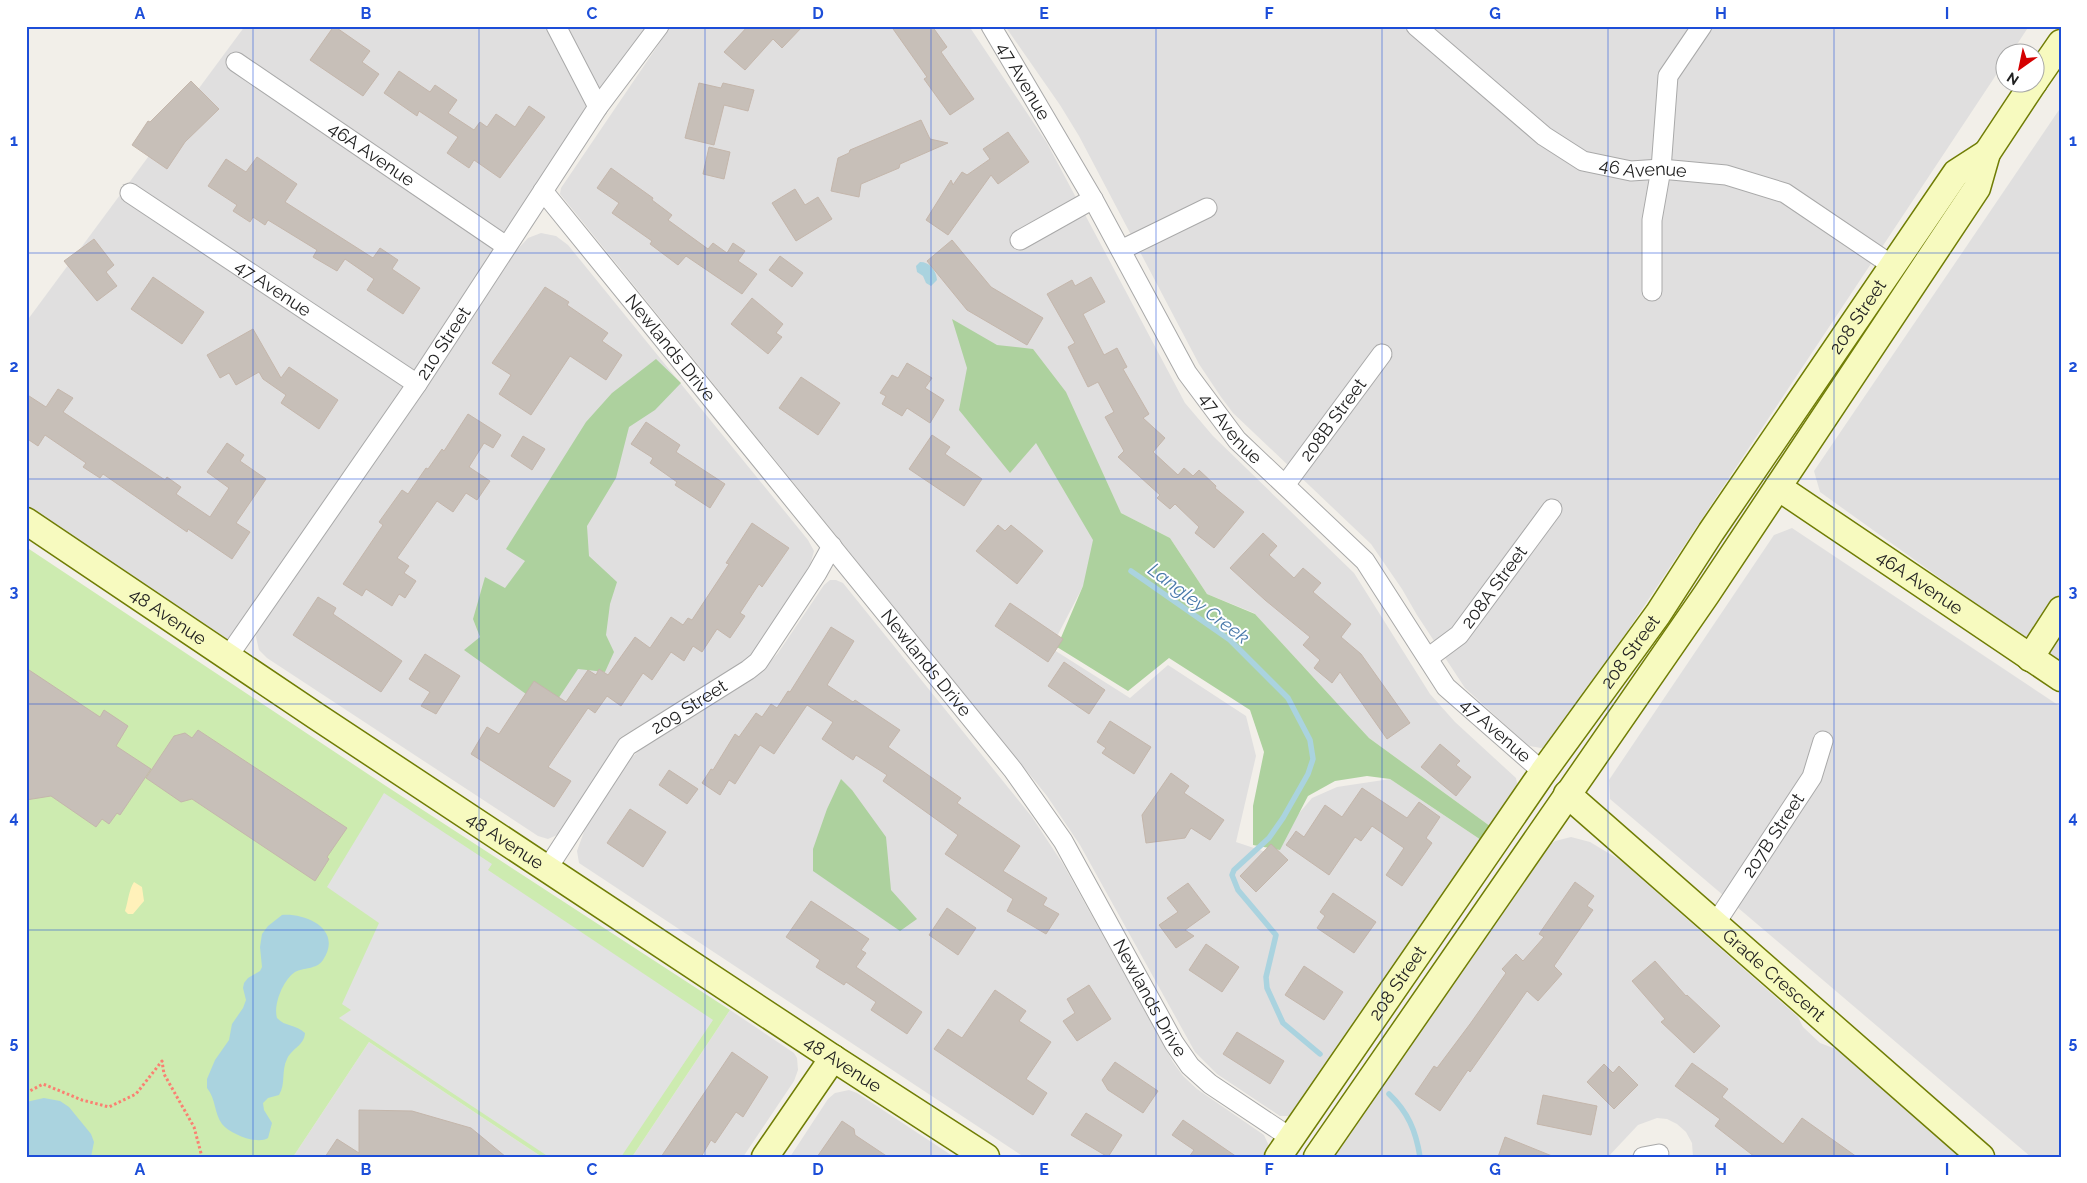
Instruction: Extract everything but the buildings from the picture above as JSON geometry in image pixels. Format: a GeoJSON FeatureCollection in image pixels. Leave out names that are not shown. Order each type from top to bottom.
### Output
{"type":"FeatureCollection","features":[{"type":"Feature","properties":{"kind":"main road","name":"208 Street"},"geometry":{"type":"LineString","coordinates":[[2044,68],[2061,43]]}},
{"type":"Feature","properties":{"kind":"main road","name":"208 Street"},"geometry":{"type":"LineString","coordinates":[[1317,1157],[1706,595],[1977,188],[1987,153],[2027,92]]}},
{"type":"Feature","properties":{"kind":"main road","name":"208 Street"},"geometry":{"type":"LineString","coordinates":[[1285,1148],[1543,772],[1658,614],[1711,532],[1956,173],[1987,153]]}},
{"type":"Feature","properties":{"kind":"main road"},"geometry":{"type":"LineString","coordinates":[[1711,532],[1743,502],[1762,488],[1778,487]]}},
{"type":"Feature","properties":{"kind":"main road","name":"46A Avenue"},"geometry":{"type":"LineString","coordinates":[[1778,487],[2061,678]]}},
{"type":"Feature","properties":{"kind":"main road","name":"48 Avenue"},"geometry":{"type":"LineString","coordinates":[[26,521],[227,658],[986,1157]]}},
{"type":"Feature","properties":{"kind":"main road"},"geometry":{"type":"LineString","coordinates":[[2030,658],[2061,610]]}},
{"type":"Feature","properties":{"kind":"main road"},"geometry":{"type":"LineString","coordinates":[[1567,794],[1573,760],[1619,695],[1658,614]]}},
{"type":"Feature","properties":{"kind":"main road"},"geometry":{"type":"LineString","coordinates":[[1436,987],[1498,868],[1545,799],[1543,772]]}},
{"type":"Feature","properties":{"kind":"main road","name":"Grade Crescent"},"geometry":{"type":"LineString","coordinates":[[1567,794],[1981,1157]]}},
{"type":"Feature","properties":{"kind":"main road"},"geometry":{"type":"LineString","coordinates":[[765,1157],[833,1058]]}},
{"type":"Feature","properties":{"kind":"street"},"geometry":{"type":"LineString","coordinates":[[556,26],[598,107]]}},
{"type":"Feature","properties":{"kind":"street","name":"210 Street"},"geometry":{"type":"LineString","coordinates":[[227,658],[417,384],[598,107],[659,26]]}},
{"type":"Feature","properties":{"kind":"street","name":"47 Avenue"},"geometry":{"type":"LineString","coordinates":[[991,26],[1093,199],[1187,373],[1238,440],[1365,561],[1446,687],[1543,772]]}},
{"type":"Feature","properties":{"kind":"street","name":"46 Avenue"},"geometry":{"type":"LineString","coordinates":[[1416,26],[1544,136],[1583,160],[1631,171],[1661,170],[1726,175],[1786,193],[1893,266]]}},
{"type":"Feature","properties":{"kind":"street"},"geometry":{"type":"LineString","coordinates":[[1652,290],[1652,220],[1661,170],[1668,76],[1702,26]]}},
{"type":"Feature","properties":{"kind":"street","name":"46A Avenue"},"geometry":{"type":"LineString","coordinates":[[236,62],[506,246]]}},
{"type":"Feature","properties":{"kind":"street","name":"Newlands Drive"},"geometry":{"type":"LineString","coordinates":[[543,191],[1013,770],[1063,841],[1174,1044],[1190,1066],[1285,1148]]}},
{"type":"Feature","properties":{"kind":"street","name":"47 Avenue"},"geometry":{"type":"LineString","coordinates":[[130,194],[417,384]]}},
{"type":"Feature","properties":{"kind":"street"},"geometry":{"type":"LineString","coordinates":[[1020,240],[1093,199]]}},
{"type":"Feature","properties":{"kind":"street"},"geometry":{"type":"LineString","coordinates":[[1121,250],[1207,208]]}},
{"type":"Feature","properties":{"kind":"street","name":"208B Street"},"geometry":{"type":"LineString","coordinates":[[1285,485],[1382,354]]}},
{"type":"Feature","properties":{"kind":"street","name":"208A Street"},"geometry":{"type":"LineString","coordinates":[[1428,658],[1459,635],[1552,508]]}},
{"type":"Feature","properties":{"kind":"street","name":"209 Street"},"geometry":{"type":"LineString","coordinates":[[547,869],[627,746],[743,674],[758,662],[818,573],[832,546]]}},
{"type":"Feature","properties":{"kind":"street","name":"207B Street"},"geometry":{"type":"LineString","coordinates":[[1714,924],[1812,777],[1822,741]]}},
{"type":"Feature","properties":{"kind":"path"},"geometry":{"type":"LineString","coordinates":[[26,1093],[42,1084],[82,1100],[109,1107],[136,1094],[162,1061],[164,1074],[194,1127],[202,1157]]}},
{"type":"Feature","properties":{"kind":"shaded area"},"geometry":{"type":"Polygon","coordinates":[[[245,26],[658,26],[226,650],[26,518],[26,322],[245,26]]]}},
{"type":"Feature","properties":{"kind":"shaded area"},"geometry":{"type":"Polygon","coordinates":[[[671,26],[969,26],[1047,143],[1185,403],[1213,436],[1354,573],[1430,694],[1455,722],[1516,778],[1518,788],[1494,829],[1369,738],[1254,613],[1207,594],[1170,538],[1121,513],[1051,648],[1130,698],[1168,665],[1246,716],[1256,756],[1236,842],[1266,852],[1312,798],[1337,787],[1390,779],[1484,842],[1292,1116],[1280,1116],[1217,1074],[1195,1052],[1080,845],[1047,796],[560,194],[561,188],[671,26]]]}},
{"type":"Feature","properties":{"kind":"shaded area"},"geometry":{"type":"Polygon","coordinates":[[[1005,26],[2029,26],[2019,42],[1994,42],[1994,78],[1556,739],[1547,747],[1541,748],[1525,743],[1465,688],[1371,544],[1233,413],[1221,397],[1199,364],[1079,136],[1060,105],[1005,26]]]}},
{"type":"Feature","properties":{"kind":"shaded area"},"geometry":{"type":"Polygon","coordinates":[[[2061,107],[2061,665],[1820,492],[1814,471],[2061,107]]]}},
{"type":"Feature","properties":{"kind":"shaded area"},"geometry":{"type":"Polygon","coordinates":[[[541,233],[556,236],[568,245],[808,540],[814,551],[811,562],[794,594],[751,656],[738,666],[621,737],[561,830],[557,835],[548,839],[538,836],[267,658],[259,650],[256,637],[257,630],[270,608],[516,251],[528,238],[541,233]]]}},
{"type":"Feature","properties":{"kind":"shaded area"},"geometry":{"type":"Polygon","coordinates":[[[1792,528],[2061,707],[2061,1157],[2031,1157],[1610,799],[1609,780],[1774,535],[1792,528]]]}},
{"type":"Feature","properties":{"kind":"shaded area"},"geometry":{"type":"Polygon","coordinates":[[[830,580],[843,583],[1032,817],[1063,864],[1173,1062],[1183,1076],[1197,1089],[1264,1135],[1269,1146],[1266,1157],[1024,1157],[579,863],[577,851],[585,829],[627,762],[644,746],[666,731],[761,672],[778,653],[824,585],[830,580]]]}},
{"type":"Feature","properties":{"kind":"shaded area"},"geometry":{"type":"Polygon","coordinates":[[[384,793],[492,864],[488,870],[713,1020],[621,1157],[549,1157],[339,1018],[351,1010],[342,1004],[379,923],[327,887],[384,793]]]}},
{"type":"Feature","properties":{"kind":"shaded area"},"geometry":{"type":"Polygon","coordinates":[[[1571,837],[1590,842],[1620,860],[1798,1017],[1803,1027],[1820,1043],[1836,1049],[1961,1157],[1693,1157],[1692,1143],[1686,1132],[1677,1124],[1667,1119],[1657,1118],[1638,1125],[1608,1157],[1332,1157],[1544,850],[1555,841],[1571,837]]]}},
{"type":"Feature","properties":{"kind":"shaded area"},"geometry":{"type":"Polygon","coordinates":[[[730,1010],[794,1053],[797,1058],[798,1070],[794,1081],[743,1157],[632,1157],[730,1010]]]}},
{"type":"Feature","properties":{"kind":"shaded area"},"geometry":{"type":"Polygon","coordinates":[[[369,1042],[542,1157],[293,1157],[369,1042]]]}},
{"type":"Feature","properties":{"kind":"shaded area"},"geometry":{"type":"Polygon","coordinates":[[[849,1090],[857,1093],[954,1157],[790,1157],[828,1099],[835,1093],[849,1090]]]}},
{"type":"Feature","properties":{"kind":"green space"},"geometry":{"type":"Polygon","coordinates":[[[952,319],[997,345],[1033,349],[1066,392],[1121,513],[1170,538],[1207,594],[1255,614],[1369,738],[1494,829],[1484,842],[1390,779],[1367,776],[1335,781],[1308,796],[1280,850],[1253,845],[1253,806],[1264,752],[1250,710],[1169,658],[1128,691],[1057,647],[1083,586],[1093,540],[1036,443],[1010,473],[959,410],[967,368],[952,319]]]}},
{"type":"Feature","properties":{"kind":"green space"},"geometry":{"type":"Polygon","coordinates":[[[656,359],[681,383],[655,410],[629,427],[616,478],[587,526],[589,556],[617,582],[610,604],[606,635],[614,652],[605,672],[578,669],[550,711],[464,650],[480,637],[473,619],[485,577],[505,588],[525,561],[506,549],[586,422],[612,393],[656,359]]]}},
{"type":"Feature","properties":{"kind":"green space"},"geometry":{"type":"Polygon","coordinates":[[[26,547],[386,786],[730,1010],[632,1157],[542,1157],[369,1042],[293,1157],[26,1157],[26,547]]]}},
{"type":"Feature","properties":{"kind":"green space"},"geometry":{"type":"Polygon","coordinates":[[[841,779],[852,790],[886,837],[891,890],[917,919],[900,931],[813,871],[813,849],[827,809],[841,779]]]}},
{"type":"Feature","properties":{"kind":"sand"},"geometry":{"type":"Polygon","coordinates":[[[134,882],[142,887],[144,901],[133,914],[128,914],[125,911],[134,882]]]}},
{"type":"Feature","properties":{"kind":"water"},"geometry":{"type":"Polygon","coordinates":[[[920,262],[930,265],[935,273],[937,280],[931,286],[917,272],[916,266],[920,262]]]}},
{"type":"Feature","properties":{"kind":"water"},"geometry":{"type":"Polygon","coordinates":[[[282,915],[292,915],[311,920],[325,932],[329,940],[328,949],[320,963],[295,972],[280,993],[276,1006],[277,1018],[283,1023],[298,1028],[305,1033],[300,1044],[287,1059],[279,1095],[268,1098],[263,1103],[264,1110],[272,1123],[268,1138],[257,1140],[237,1135],[222,1124],[207,1088],[207,1079],[215,1060],[229,1040],[232,1024],[243,1008],[246,1000],[243,988],[244,983],[248,978],[260,971],[262,967],[260,947],[262,934],[268,926],[282,915]]]}},
{"type":"Feature","properties":{"kind":"water"},"geometry":{"type":"Polygon","coordinates":[[[44,1098],[60,1101],[69,1107],[91,1134],[94,1142],[91,1157],[26,1157],[26,1102],[44,1098]]]}},
{"type":"Feature","properties":{"kind":"waterway","name":"Langley Creek"},"geometry":{"type":"LineString","coordinates":[[1131,571],[1230,640],[1288,698],[1310,740],[1313,759],[1308,774],[1283,818],[1269,838],[1234,870],[1232,875],[1238,890],[1276,935],[1266,977],[1267,988],[1283,1023],[1320,1054]]}},
{"type":"Feature","properties":{"kind":"waterway","name":"Langley Creek"},"geometry":{"type":"LineString","coordinates":[[1389,1094],[1410,1122],[1420,1157]]}}]}
